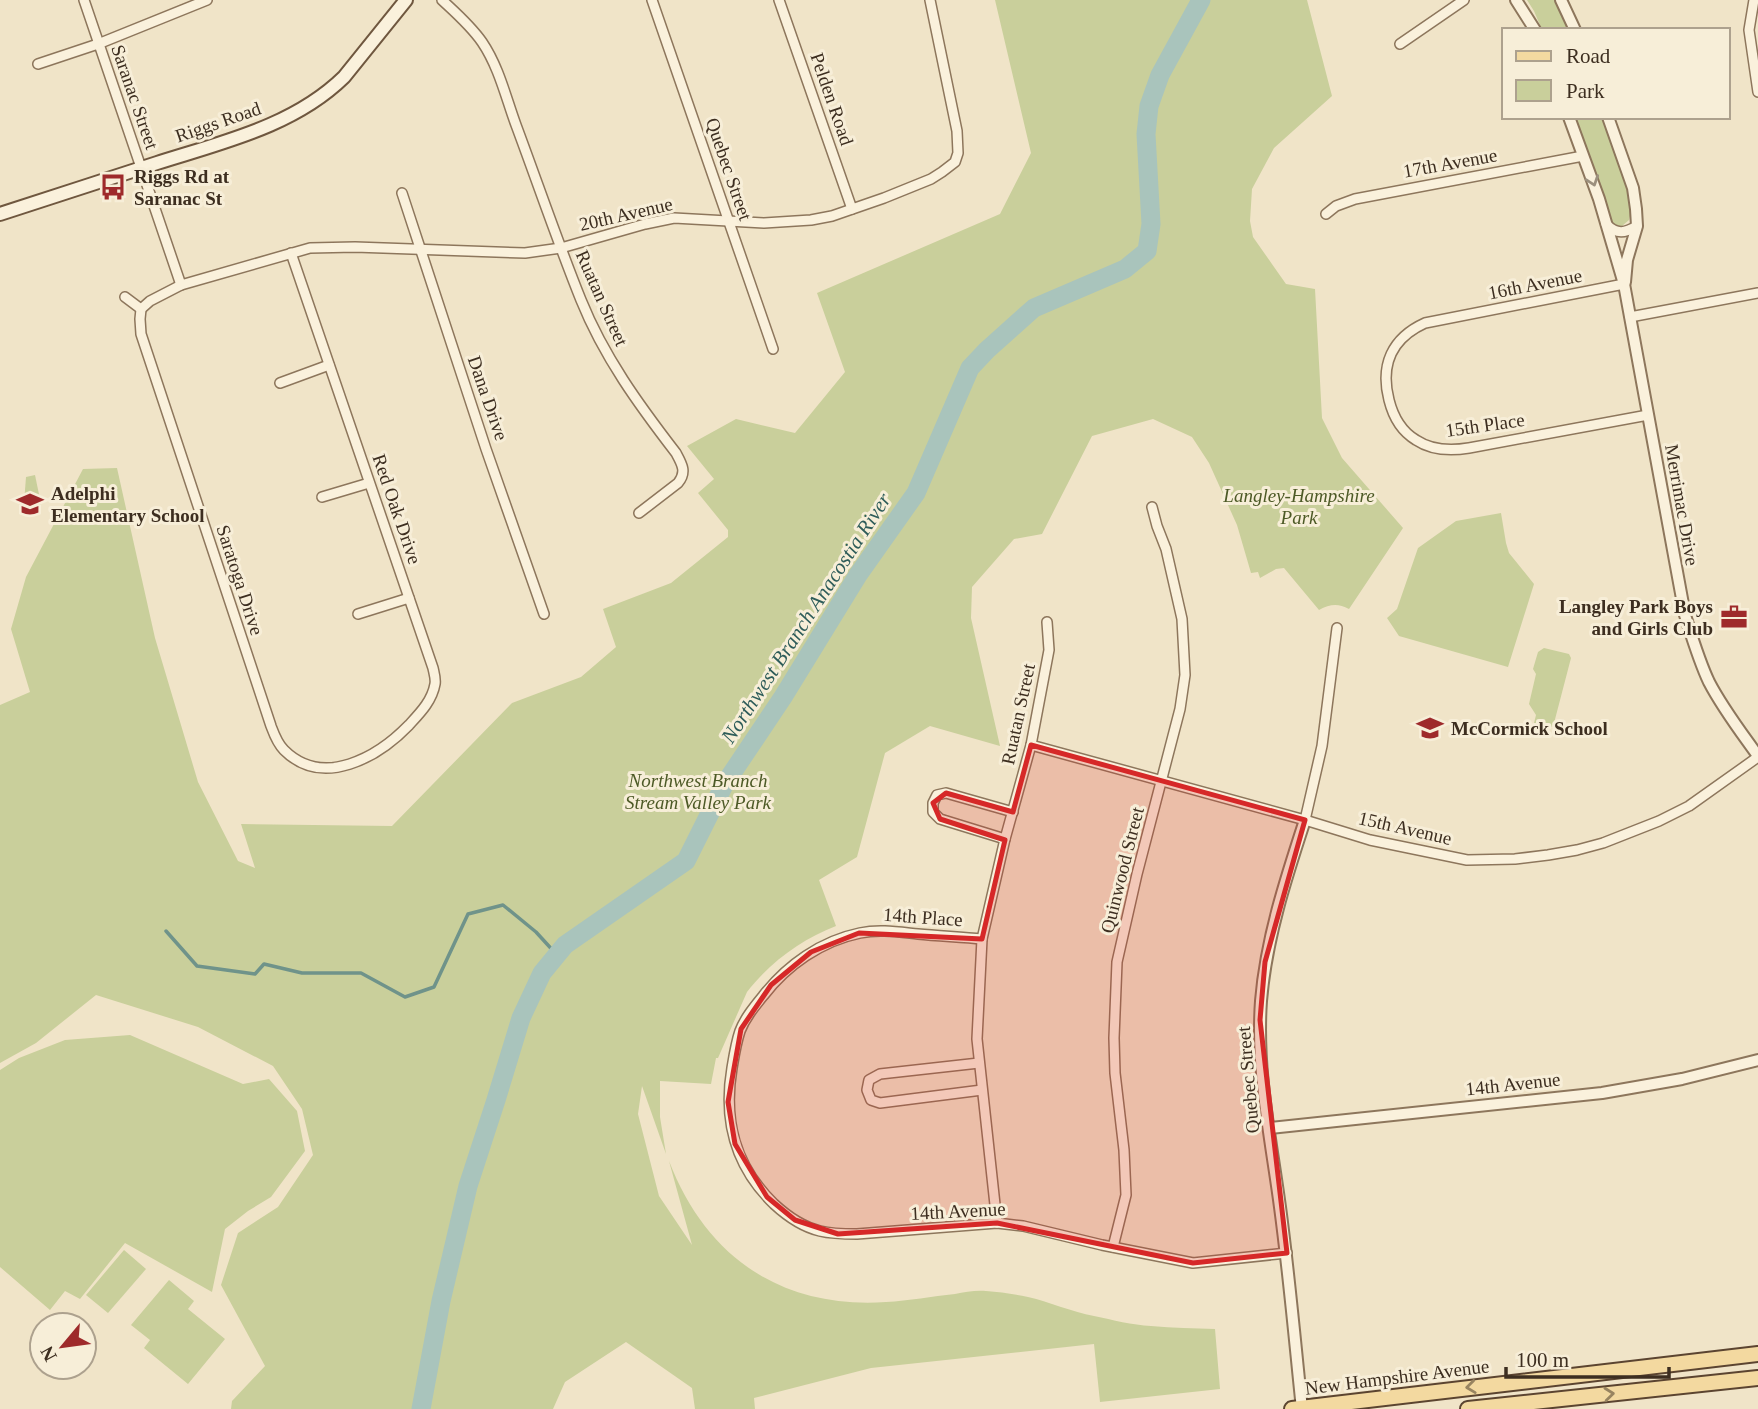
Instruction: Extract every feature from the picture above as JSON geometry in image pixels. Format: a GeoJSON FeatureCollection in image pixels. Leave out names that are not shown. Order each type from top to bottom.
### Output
{"type":"FeatureCollection","features":[{"type":"Feature","properties":{"kind":"main road","name":"Riggs Road"},"geometry":{"type":"LineString","coordinates":[[0,214],[233,139],[301,110],[334,87],[406,0]]}},
{"type":"Feature","properties":{"kind":"main road","name":"New Hampshire Avenue"},"geometry":{"type":"LineString","coordinates":[[1298,1409],[1758,1354]]}},
{"type":"Feature","properties":{"kind":"main road"},"geometry":{"type":"LineString","coordinates":[[1468,1409],[1758,1378]]}},
{"type":"Feature","properties":{"kind":"street","name":"Saranac Street"},"geometry":{"type":"LineString","coordinates":[[84,0],[181,285]]}},
{"type":"Feature","properties":{"kind":"street"},"geometry":{"type":"LineString","coordinates":[[38,64],[98,44],[207,0]]}},
{"type":"Feature","properties":{"kind":"street","name":"Ruatan Street"},"geometry":{"type":"LineString","coordinates":[[442,0],[472,29],[492,60],[582,302],[610,360],[684,468],[683,477],[678,483],[639,513]]}},
{"type":"Feature","properties":{"kind":"street","name":"Quebec Street"},"geometry":{"type":"LineString","coordinates":[[652,0],[773,349]]}},
{"type":"Feature","properties":{"kind":"street","name":"Pelden Road"},"geometry":{"type":"LineString","coordinates":[[779,0],[852,209]]}},
{"type":"Feature","properties":{"kind":"street","name":"20th Avenue"},"geometry":{"type":"LineString","coordinates":[[141,309],[150,301],[181,285],[310,248],[525,253],[561,248],[664,219],[764,223],[811,220],[884,198],[931,179],[955,162],[958,153],[957,131],[930,0]]}},
{"type":"Feature","properties":{"kind":"street"},"geometry":{"type":"LineString","coordinates":[[1400,44],[1464,0]]}},
{"type":"Feature","properties":{"kind":"street"},"geometry":{"type":"LineString","coordinates":[[1516,0],[1534,28]]}},
{"type":"Feature","properties":{"kind":"street"},"geometry":{"type":"LineString","coordinates":[[1562,0],[1574,28]]}},
{"type":"Feature","properties":{"kind":"street"},"geometry":{"type":"LineString","coordinates":[[1754,0],[1749,30],[1758,92]]}},
{"type":"Feature","properties":{"kind":"street","name":"Merrimac Drive"},"geometry":{"type":"LineString","coordinates":[[1570,119],[1624,284],[1685,615],[1708,680],[1758,757]]}},
{"type":"Feature","properties":{"kind":"street","name":"Merrimac Drive"},"geometry":{"type":"LineString","coordinates":[[1609,119],[1633,188],[1637,226],[1627,260],[1624,284]]}},
{"type":"Feature","properties":{"kind":"street","name":"17th Avenue"},"geometry":{"type":"LineString","coordinates":[[1326,214],[1336,206],[1355,199],[1583,156]]}},
{"type":"Feature","properties":{"kind":"street","name":"Dana Drive"},"geometry":{"type":"LineString","coordinates":[[402,192],[544,614]]}},
{"type":"Feature","properties":{"kind":"street"},"geometry":{"type":"LineString","coordinates":[[1605,223],[1617,232],[1626,232],[1637,226]]}},
{"type":"Feature","properties":{"kind":"street","name":"Red Oak Drive"},"geometry":{"type":"LineString","coordinates":[[291,253],[433,668],[435,681],[427,704],[390,742],[370,755]]}},
{"type":"Feature","properties":{"kind":"street","name":"16th Avenue"},"geometry":{"type":"LineString","coordinates":[[1453,317],[1624,284]]}},
{"type":"Feature","properties":{"kind":"street"},"geometry":{"type":"LineString","coordinates":[[1630,317],[1758,293]]}},
{"type":"Feature","properties":{"kind":"street"},"geometry":{"type":"LineString","coordinates":[[125,297],[141,309]]}},
{"type":"Feature","properties":{"kind":"street","name":"Saratoga Drive"},"geometry":{"type":"LineString","coordinates":[[141,309],[141,334],[278,742],[292,757],[317,766],[346,765],[370,755]]}},
{"type":"Feature","properties":{"kind":"street","name":"15th Place"},"geometry":{"type":"LineString","coordinates":[[1453,317],[1415,327],[1397,345],[1386,369],[1385,381],[1394,415],[1408,434],[1418,442],[1438,449],[1457,450],[1648,415]]}},
{"type":"Feature","properties":{"kind":"street"},"geometry":{"type":"LineString","coordinates":[[280,383],[329,365]]}},
{"type":"Feature","properties":{"kind":"street"},"geometry":{"type":"LineString","coordinates":[[322,497],[369,482]]}},
{"type":"Feature","properties":{"kind":"street","name":"Quinwood Street"},"geometry":{"type":"LineString","coordinates":[[1113,1247],[1126,1195],[1115,1073],[1117,962],[1180,709],[1185,675],[1182,619],[1167,549],[1152,507]]}},
{"type":"Feature","properties":{"kind":"street"},"geometry":{"type":"LineString","coordinates":[[358,614],[410,598]]}},
{"type":"Feature","properties":{"kind":"street","name":"Ruatan Street"},"geometry":{"type":"LineString","coordinates":[[997,1223],[977,1039],[982,939],[1005,839],[1031,745],[1049,650],[1047,622]]}},
{"type":"Feature","properties":{"kind":"street","name":"Quebec Street"},"geometry":{"type":"LineString","coordinates":[[1298,1409],[1287,1253],[1260,1045],[1265,962],[1285,882],[1305,820],[1322,746],[1337,628]]}},
{"type":"Feature","properties":{"kind":"street","name":"15th Avenue"},"geometry":{"type":"LineString","coordinates":[[1031,745],[1305,820],[1370,841],[1467,860],[1548,855],[1603,843],[1689,806],[1758,757]]}},
{"type":"Feature","properties":{"kind":"street"},"geometry":{"type":"LineString","coordinates":[[1005,839],[940,819],[933,812],[933,803],[937,795],[946,793],[1013,812]]}},
{"type":"Feature","properties":{"kind":"street","name":"14th Place"},"geometry":{"type":"LineString","coordinates":[[838,1234],[818,1230],[795,1220],[779,1208],[755,1183],[742,1160],[731,1131],[729,1102],[730,1079],[741,1029],[753,1008],[782,974],[799,960],[842,938],[880,930],[982,939]]}},
{"type":"Feature","properties":{"kind":"street","name":"14th Avenue"},"geometry":{"type":"LineString","coordinates":[[1270,1128],[1602,1093],[1682,1079],[1758,1060]]}},
{"type":"Feature","properties":{"kind":"street"},"geometry":{"type":"LineString","coordinates":[[979,1063],[880,1074],[869,1080],[867,1090],[871,1100],[880,1103],[982,1090]]}},
{"type":"Feature","properties":{"kind":"street","name":"14th Avenue"},"geometry":{"type":"LineString","coordinates":[[838,1234],[997,1223],[1023,1226],[1193,1262],[1287,1253]]}},
{"type":"Feature","properties":{"kind":"highlighted area"},"geometry":{"type":"Polygon","coordinates":[[[1031,745],[1305,820],[1265,962],[1260,1020],[1287,1253],[1193,1263],[997,1223],[838,1234],[795,1220],[767,1197],[735,1144],[728,1102],[741,1029],[771,985],[811,952],[859,933],[982,939],[1005,840],[940,819],[933,803],[946,793],[1013,812],[1031,745]]]}},
{"type":"Feature","properties":{"kind":"green space"},"geometry":{"type":"Polygon","coordinates":[[[995,0],[1307,0],[1332,96],[1274,148],[1252,189],[1250,221],[1253,237],[1286,284],[1315,289],[1322,418],[1342,458],[1403,528],[1349,609],[1334,605],[1319,610],[1284,568],[1276,569],[1260,578],[1258,572],[1251,573],[1237,525],[1209,463],[1192,437],[1153,419],[1092,436],[1042,534],[1014,539],[972,587],[971,618],[1000,746],[930,726],[885,753],[857,857],[819,880],[836,926],[787,953],[765,971],[747,992],[716,1058],[711,1084],[660,1081],[660,1117],[666,1154],[642,1086],[638,1114],[659,1196],[692,1245],[669,1161],[685,1195],[704,1225],[726,1250],[752,1270],[781,1286],[813,1296],[848,1302],[895,1301],[974,1291],[996,1292],[1028,1297],[1086,1314],[1130,1323],[1215,1329],[1220,1389],[1100,1402],[1094,1344],[871,1368],[754,1398],[755,1409],[695,1409],[692,1388],[626,1342],[565,1382],[553,1409],[231,1409],[232,1401],[265,1366],[221,1285],[238,1233],[278,1207],[313,1155],[302,1109],[273,1066],[198,1027],[96,995],[36,1043],[0,1063],[0,705],[30,692],[11,629],[26,577],[83,469],[117,468],[155,638],[198,782],[238,861],[255,868],[241,824],[392,826],[512,703],[581,677],[616,647],[603,609],[671,583],[728,537],[728,530],[698,493],[714,479],[687,446],[736,419],[795,433],[845,372],[817,293],[1000,214],[1031,153],[995,0]]]}},
{"type":"Feature","properties":{"kind":"green space"},"geometry":{"type":"Polygon","coordinates":[[[1527,0],[1555,0],[1569,28],[1541,28],[1527,0]]]}},
{"type":"Feature","properties":{"kind":"green space"},"geometry":{"type":"Polygon","coordinates":[[[1576,119],[1605,119],[1632,208],[1629,220],[1622,226],[1611,221],[1576,119]]]}},
{"type":"Feature","properties":{"kind":"green space"},"geometry":{"type":"Polygon","coordinates":[[[35,475],[41,504],[32,506],[24,503],[26,477],[35,475]]]}},
{"type":"Feature","properties":{"kind":"green space"},"geometry":{"type":"Polygon","coordinates":[[[1501,513],[1509,553],[1534,584],[1508,667],[1399,636],[1387,618],[1397,609],[1418,548],[1456,521],[1501,513]]]}},
{"type":"Feature","properties":{"kind":"green space"},"geometry":{"type":"Polygon","coordinates":[[[1544,648],[1569,654],[1571,658],[1553,727],[1534,723],[1536,715],[1529,704],[1536,674],[1533,669],[1538,652],[1544,648]]]}},
{"type":"Feature","properties":{"kind":"green space"},"geometry":{"type":"Polygon","coordinates":[[[130,1035],[243,1084],[269,1079],[297,1111],[305,1151],[271,1197],[225,1229],[212,1292],[125,1243],[80,1299],[65,1291],[50,1310],[0,1267],[0,1070],[19,1058],[65,1040],[130,1035]]]}},
{"type":"Feature","properties":{"kind":"green space"},"geometry":{"type":"Polygon","coordinates":[[[124,1250],[146,1269],[108,1313],[86,1295],[124,1250]]]}},
{"type":"Feature","properties":{"kind":"green space"},"geometry":{"type":"Polygon","coordinates":[[[169,1280],[194,1301],[188,1309],[225,1339],[188,1384],[144,1348],[150,1340],[131,1325],[169,1280]]]}},
{"type":"Feature","properties":{"kind":"waterway","name":"Northwest Branch Anacostia River"},"geometry":{"type":"LineString","coordinates":[[421,1409],[441,1301],[468,1186],[521,1018],[542,973],[565,945],[686,861],[724,785],[783,697],[858,575],[916,493],[970,368],[1034,308],[1125,269],[1147,251],[1151,224],[1146,134],[1149,106],[1160,75],[1201,0]]}},
{"type":"Feature","properties":{"kind":"waterway"},"geometry":{"type":"LineString","coordinates":[[166,931],[197,966],[255,974],[264,964],[302,973],[361,973],[405,997],[434,987],[468,914],[503,905],[536,932],[557,955]]}},
{"type":"Feature","properties":{"kind":"place","name":"Riggs Rd at Saranac St"},"geometry":{"type":"Point","coordinates":[113,187]}},
{"type":"Feature","properties":{"kind":"place","name":"Adelphi Elementary School"},"geometry":{"type":"Point","coordinates":[30,504]}},
{"type":"Feature","properties":{"kind":"place","name":"Langley Park Boys and Girls Club"},"geometry":{"type":"Point","coordinates":[1734,617]}},
{"type":"Feature","properties":{"kind":"place","name":"McCormick School"},"geometry":{"type":"Point","coordinates":[1430,728]}},
{"type":"Feature","properties":{"kind":"park label","name":"Langley-Hampshire Park"},"geometry":{"type":"Point","coordinates":[1299,506]}},
{"type":"Feature","properties":{"kind":"park label","name":"Northwest Branch Stream Valley Park"},"geometry":{"type":"Point","coordinates":[698,791]}}]}
